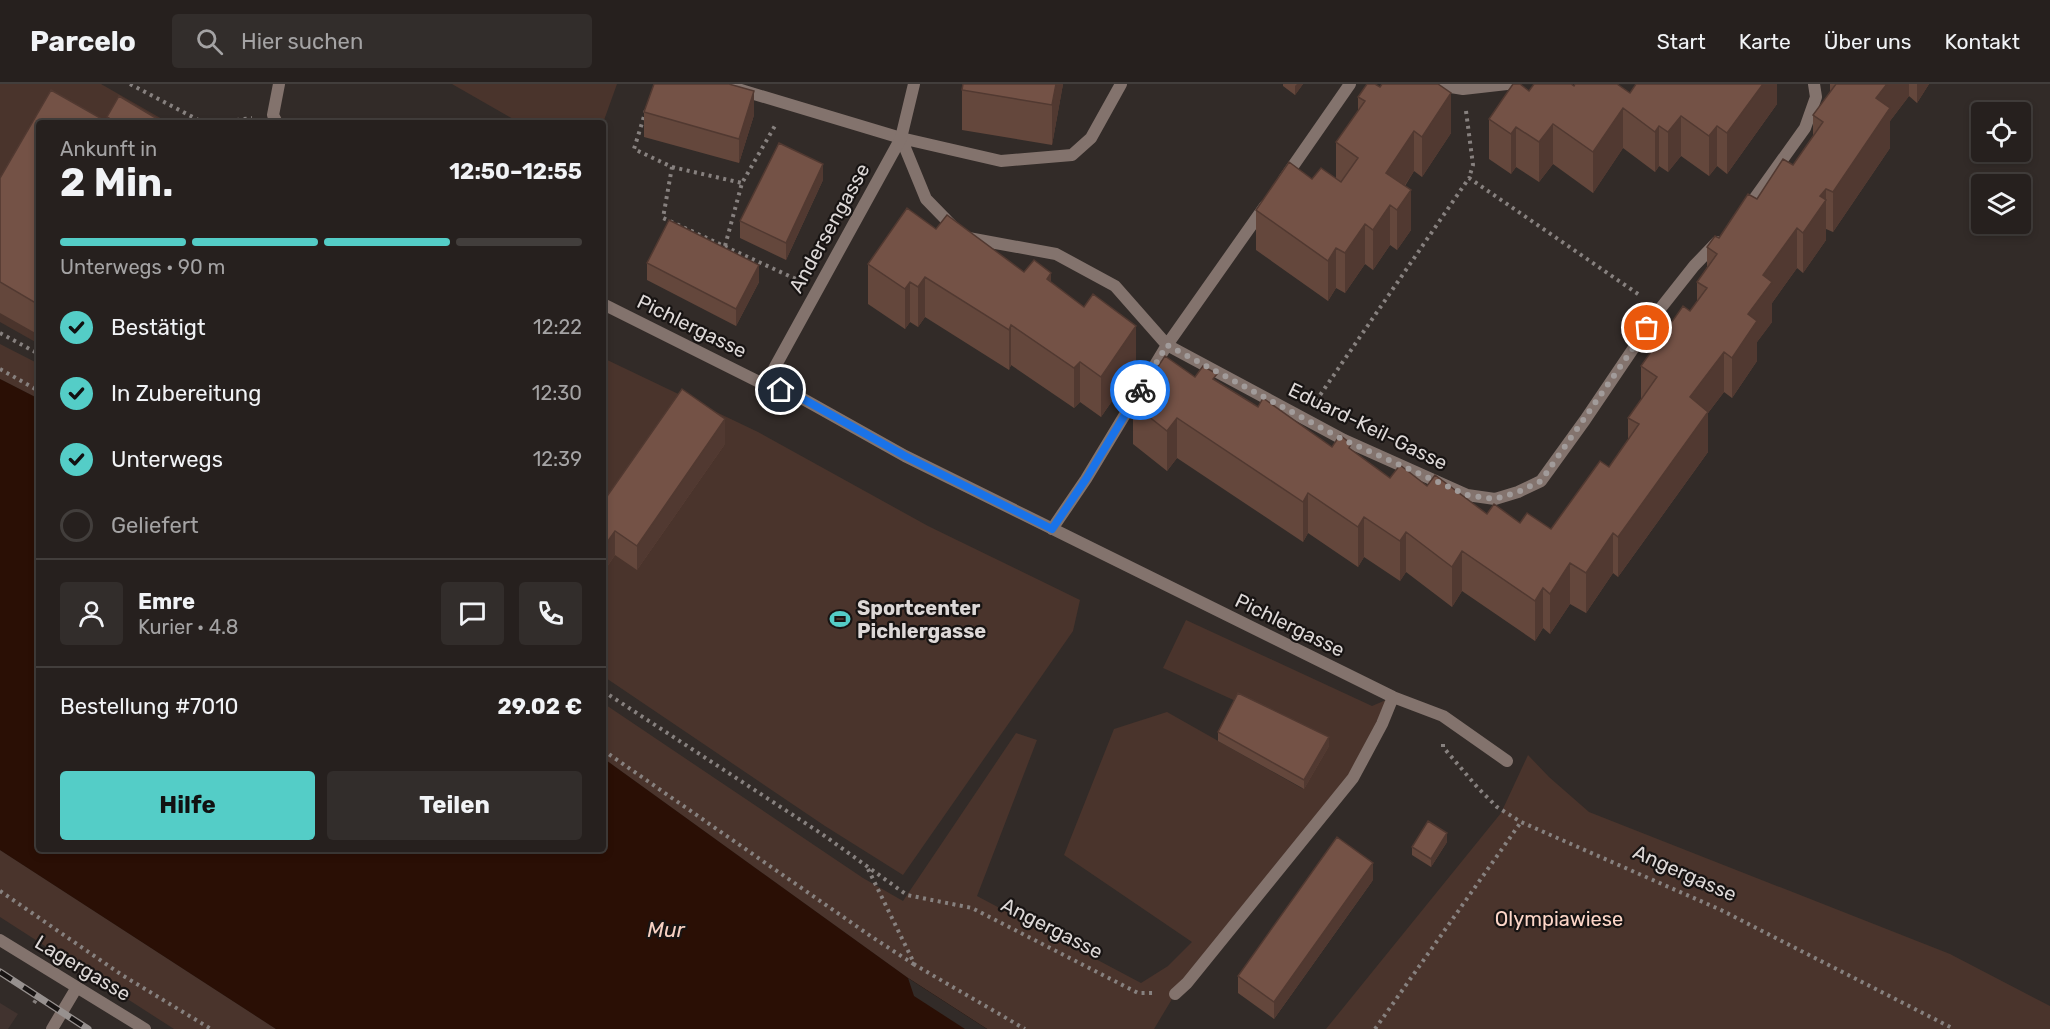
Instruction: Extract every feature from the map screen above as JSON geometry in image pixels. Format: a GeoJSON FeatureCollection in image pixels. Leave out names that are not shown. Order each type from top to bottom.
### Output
{"type":"FeatureCollection","features":[{"type":"Feature","properties":{"kind":"street"},"geometry":{"type":"LineString","coordinates":[[275,119],[279,84]]}},
{"type":"Feature","properties":{"kind":"street"},"geometry":{"type":"LineString","coordinates":[[721,84],[901,138],[1001,161],[1072,155],[1091,138],[1122,84]]}},
{"type":"Feature","properties":{"kind":"street","name":"Andersengasse"},"geometry":{"type":"LineString","coordinates":[[765,384],[901,138],[914,84]]}},
{"type":"Feature","properties":{"kind":"street"},"geometry":{"type":"LineString","coordinates":[[1052,529],[1086,479],[1167,345],[1350,84]]}},
{"type":"Feature","properties":{"kind":"street"},"geometry":{"type":"LineString","coordinates":[[1433,84],[1463,88],[1507,84]]}},
{"type":"Feature","properties":{"kind":"street"},"geometry":{"type":"LineString","coordinates":[[1742,215],[1805,128],[1816,97],[1814,84]]}},
{"type":"Feature","properties":{"kind":"street","name":"Eduard-Keil-Gasse"},"geometry":{"type":"LineString","coordinates":[[901,138],[926,199],[963,237],[1056,254],[1115,286],[1167,345],[1344,440],[1467,495],[1495,499],[1518,492],[1541,481],[1660,309],[1694,266],[1726,232]]}},
{"type":"Feature","properties":{"kind":"street","name":"Pichlergasse"},"geometry":{"type":"LineString","coordinates":[[606,305],[765,384],[796,395],[905,456],[1393,697],[1443,716],[1507,761]]}},
{"type":"Feature","properties":{"kind":"street"},"geometry":{"type":"LineString","coordinates":[[1175,994],[1187,984],[1353,778],[1382,724],[1393,697]]}},
{"type":"Feature","properties":{"kind":"street","name":"Lagergasse"},"geometry":{"type":"LineString","coordinates":[[0,940],[145,1029]]}},
{"type":"Feature","properties":{"kind":"street"},"geometry":{"type":"LineString","coordinates":[[52,1029],[77,987]]}},
{"type":"Feature","properties":{"kind":"path"},"geometry":{"type":"LineString","coordinates":[[130,84],[198,120]]}},
{"type":"Feature","properties":{"kind":"path"},"geometry":{"type":"LineString","coordinates":[[1304,419],[1470,178],[1473,165],[1463,88]]}},
{"type":"Feature","properties":{"kind":"path"},"geometry":{"type":"LineString","coordinates":[[725,246],[742,183],[788,104]]}},
{"type":"Feature","properties":{"kind":"path"},"geometry":{"type":"LineString","coordinates":[[647,106],[634,149],[672,167],[742,183]]}},
{"type":"Feature","properties":{"kind":"path"},"geometry":{"type":"LineString","coordinates":[[260,120],[275,119]]}},
{"type":"Feature","properties":{"kind":"path"},"geometry":{"type":"LineString","coordinates":[[672,167],[663,218],[818,290]]}},
{"type":"Feature","properties":{"kind":"path"},"geometry":{"type":"LineString","coordinates":[[1470,178],[1660,309]]}},
{"type":"Feature","properties":{"kind":"path"},"geometry":{"type":"LineString","coordinates":[[0,333],[36,352]]}},
{"type":"Feature","properties":{"kind":"path"},"geometry":{"type":"LineString","coordinates":[[0,369],[36,389]]}},
{"type":"Feature","properties":{"kind":"path","name":"Angergasse"},"geometry":{"type":"LineString","coordinates":[[606,692],[822,834],[907,895],[972,908],[1137,993],[1175,994]]}},
{"type":"Feature","properties":{"kind":"path","name":"Angergasse"},"geometry":{"type":"LineString","coordinates":[[1443,716],[1443,747],[1497,807],[1521,822],[1721,910],[1954,1029]]}},
{"type":"Feature","properties":{"kind":"path"},"geometry":{"type":"LineString","coordinates":[[606,752],[872,937],[915,965],[1025,1029]]}},
{"type":"Feature","properties":{"kind":"path"},"geometry":{"type":"LineString","coordinates":[[1375,1029],[1521,822]]}},
{"type":"Feature","properties":{"kind":"path"},"geometry":{"type":"LineString","coordinates":[[868,868],[915,965]]}},
{"type":"Feature","properties":{"kind":"path"},"geometry":{"type":"LineString","coordinates":[[0,891],[122,975],[210,1029]]}},
{"type":"Feature","properties":{"kind":"shaded area"},"geometry":{"type":"Polygon","coordinates":[[[0,1003],[18,1014],[8,1029],[0,1029],[0,1003]]]}},
{"type":"Feature","properties":{"kind":"green space"},"geometry":{"type":"Polygon","coordinates":[[[0,84],[101,84],[164,120],[36,120],[36,342],[0,322],[0,84]]]}},
{"type":"Feature","properties":{"kind":"green space"},"geometry":{"type":"Polygon","coordinates":[[[452,84],[617,84],[604,120],[515,120],[452,84]]]}},
{"type":"Feature","properties":{"kind":"green space"},"geometry":{"type":"Polygon","coordinates":[[[0,344],[36,362],[36,397],[0,379],[0,344]]]}},
{"type":"Feature","properties":{"kind":"green space","name":"Sportcenter Pichlergasse"},"geometry":{"type":"Polygon","coordinates":[[[606,359],[758,432],[928,526],[1080,600],[1073,631],[903,875],[825,826],[606,678],[606,359]]]}},
{"type":"Feature","properties":{"kind":"green space"},"geometry":{"type":"Polygon","coordinates":[[[1186,620],[1372,706],[1393,697],[1353,778],[1175,994],[1154,1029],[987,1029],[908,978],[606,760],[606,705],[863,878],[903,901],[1016,733],[1037,740],[977,896],[1141,983],[1168,966],[1192,942],[1064,855],[1114,729],[1167,712],[1303,789],[1238,702],[1163,668],[1186,620]]]}},
{"type":"Feature","properties":{"kind":"green space","name":"Olympiawiese"},"geometry":{"type":"Polygon","coordinates":[[[1528,755],[1589,812],[1950,954],[2050,1006],[2050,1029],[1326,1029],[1501,813],[1528,755]]]}},
{"type":"Feature","properties":{"kind":"green space"},"geometry":{"type":"Polygon","coordinates":[[[0,850],[276,1029],[174,1029],[0,917],[0,850]]]}},
{"type":"Feature","properties":{"kind":"water","name":"Mur"},"geometry":{"type":"Polygon","coordinates":[[[0,379],[36,397],[36,852],[606,852],[606,760],[908,978],[987,1029],[276,1029],[0,850],[0,379]]]}},
{"type":"Feature","properties":{"kind":"pier"},"geometry":{"type":"Polygon","coordinates":[[[908,978],[987,1029],[965,1029],[914,996],[908,978]]]}},
{"type":"Feature","properties":{"kind":"building"},"geometry":{"type":"Polygon","coordinates":[[[654,84],[729,84],[754,91],[739,139],[644,112],[654,84]]]}},
{"type":"Feature","properties":{"kind":"building"},"geometry":{"type":"Polygon","coordinates":[[[963,84],[1056,84],[1052,105],[962,90],[963,84]]]}},
{"type":"Feature","properties":{"kind":"building"},"geometry":{"type":"Polygon","coordinates":[[[1367,84],[1380,87],[1382,84],[1438,84],[1451,93],[1422,137],[1414,131],[1386,173],[1411,190],[1397,210],[1390,205],[1373,230],[1365,224],[1345,253],[1336,248],[1328,261],[1256,210],[1289,162],[1312,179],[1321,168],[1341,182],[1358,158],[1336,142],[1365,101],[1358,97],[1367,84]]]}},
{"type":"Feature","properties":{"kind":"building"},"geometry":{"type":"Polygon","coordinates":[[[1513,84],[1520,84],[1529,91],[1534,84],[1571,84],[1574,86],[1575,84],[1617,84],[1630,93],[1636,84],[1763,84],[1727,133],[1717,126],[1709,136],[1681,116],[1668,132],[1659,126],[1655,132],[1623,108],[1593,152],[1553,124],[1539,142],[1516,127],[1511,134],[1489,119],[1513,84]]]}},
{"type":"Feature","properties":{"kind":"building"},"geometry":{"type":"Polygon","coordinates":[[[1836,84],[1887,84],[1876,98],[1890,108],[1833,192],[1826,189],[1820,196],[1826,200],[1803,233],[1797,228],[1763,275],[1772,282],[1748,314],[1757,321],[1732,358],[1724,352],[1690,397],[1708,412],[1618,537],[1613,533],[1586,573],[1570,563],[1550,594],[1543,588],[1535,601],[1462,551],[1452,567],[1406,532],[1400,541],[1364,517],[1358,527],[1308,493],[1303,502],[1177,418],[1167,431],[1133,404],[1165,356],[1195,377],[1203,366],[1217,374],[1213,379],[1258,407],[1263,398],[1332,447],[1340,435],[1351,444],[1349,448],[1390,478],[1400,465],[1427,486],[1435,475],[1487,514],[1494,504],[1520,523],[1527,513],[1551,529],[1600,461],[1609,467],[1639,424],[1628,418],[1657,377],[1641,366],[1683,306],[1690,311],[1707,288],[1697,282],[1717,254],[1707,247],[1715,236],[1719,238],[1748,194],[1757,199],[1783,159],[1793,165],[1823,122],[1813,115],[1836,84]]]}},
{"type":"Feature","properties":{"kind":"building"},"geometry":{"type":"Polygon","coordinates":[[[51,90],[104,120],[36,120],[36,303],[0,282],[0,178],[51,90]]]}},
{"type":"Feature","properties":{"kind":"building"},"geometry":{"type":"Polygon","coordinates":[[[119,96],[159,120],[112,120],[107,117],[119,96]]]}},
{"type":"Feature","properties":{"kind":"building"},"geometry":{"type":"Polygon","coordinates":[[[779,143],[823,164],[786,243],[740,221],[779,143]]]}},
{"type":"Feature","properties":{"kind":"building"},"geometry":{"type":"Polygon","coordinates":[[[907,208],[936,229],[947,215],[1024,272],[1034,260],[1051,273],[1047,279],[1084,307],[1093,294],[1136,326],[1101,377],[1080,362],[1074,368],[1011,325],[1009,330],[925,277],[918,287],[910,282],[905,289],[868,264],[907,208]]]}},
{"type":"Feature","properties":{"kind":"building"},"geometry":{"type":"Polygon","coordinates":[[[669,220],[759,265],[736,309],[647,263],[669,220]]]}},
{"type":"Feature","properties":{"kind":"building"},"geometry":{"type":"Polygon","coordinates":[[[682,389],[725,419],[637,546],[615,531],[606,544],[606,498],[682,389]]]}},
{"type":"Feature","properties":{"kind":"building"},"geometry":{"type":"Polygon","coordinates":[[[1238,693],[1329,737],[1304,780],[1218,732],[1238,693]]]}},
{"type":"Feature","properties":{"kind":"building"},"geometry":{"type":"Polygon","coordinates":[[[1428,821],[1447,833],[1431,859],[1412,847],[1428,821]]]}},
{"type":"Feature","properties":{"kind":"building"},"geometry":{"type":"Polygon","coordinates":[[[1337,837],[1373,863],[1274,1002],[1238,976],[1337,837]]]}},
{"type":"Feature","properties":{"kind":"railway"},"geometry":{"type":"LineString","coordinates":[[0,972],[88,1029]]}},
{"type":"Feature","properties":{"kind":"way so far"},"geometry":{"type":"LineString","coordinates":[[1140,390],[1167,345],[1344,440],[1467,495],[1495,499],[1518,492],[1541,481],[1647,328]]}},
{"type":"Feature","properties":{"kind":"place","name":"Sportcenter Pichlergasse"},"geometry":{"type":"Point","coordinates":[840,619]}},
{"type":"Feature","properties":{"kind":"route"},"geometry":{"type":"LineString","coordinates":[[781,390],[796,395],[905,456],[1052,529],[1086,479],[1140,390]]}}]}
